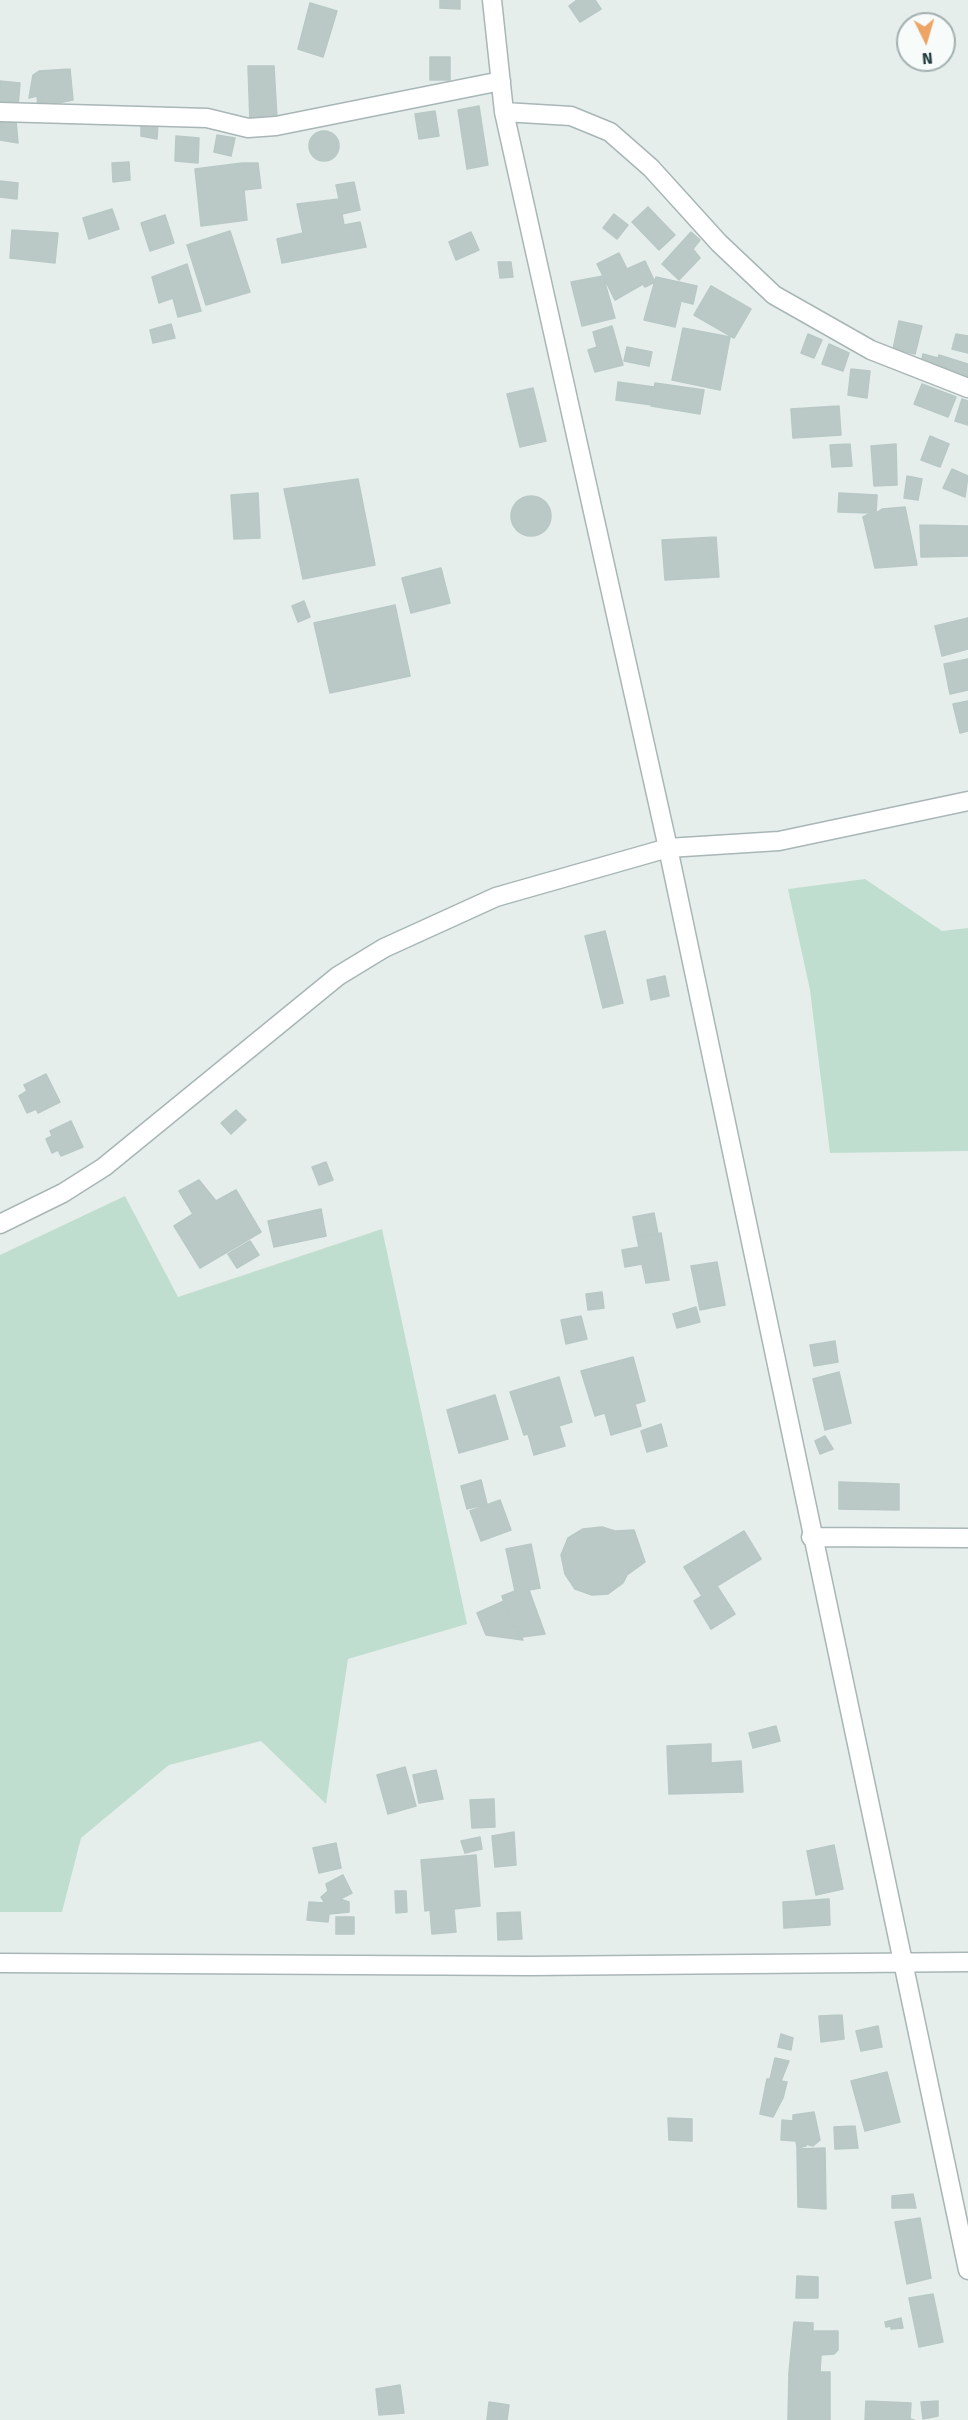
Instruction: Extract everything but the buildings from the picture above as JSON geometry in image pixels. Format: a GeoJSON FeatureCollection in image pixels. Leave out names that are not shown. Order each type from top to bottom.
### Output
{"type":"FeatureCollection","features":[{"type":"Feature","properties":{"kind":"street"},"geometry":{"type":"LineString","coordinates":[[492,0],[504,112],[668,848],[968,2270]]}},
{"type":"Feature","properties":{"kind":"street"},"geometry":{"type":"LineString","coordinates":[[0,112],[207,118],[248,128],[276,126],[501,81]]}},
{"type":"Feature","properties":{"kind":"street"},"geometry":{"type":"LineString","coordinates":[[504,112],[571,116],[610,132],[651,168],[719,243],[774,295],[871,350],[968,388]]}},
{"type":"Feature","properties":{"kind":"street"},"geometry":{"type":"LineString","coordinates":[[0,1224],[63,1193],[104,1167],[338,975],[384,948],[496,897],[668,848],[779,841],[968,801]]}},
{"type":"Feature","properties":{"kind":"street"},"geometry":{"type":"LineString","coordinates":[[812,1537],[968,1538]]}},
{"type":"Feature","properties":{"kind":"street"},"geometry":{"type":"LineString","coordinates":[[0,1964],[530,1966],[968,1962]]}},
{"type":"Feature","properties":{"kind":"green space"},"geometry":{"type":"Polygon","coordinates":[[[865,879],[942,931],[968,928],[968,1151],[830,1153],[810,990],[788,889],[865,879]]]}},
{"type":"Feature","properties":{"kind":"green space"},"geometry":{"type":"Polygon","coordinates":[[[125,1196],[178,1297],[382,1229],[467,1624],[348,1659],[326,1804],[261,1741],[169,1765],[81,1838],[62,1912],[0,1912],[0,1255],[125,1196]]]}}]}
